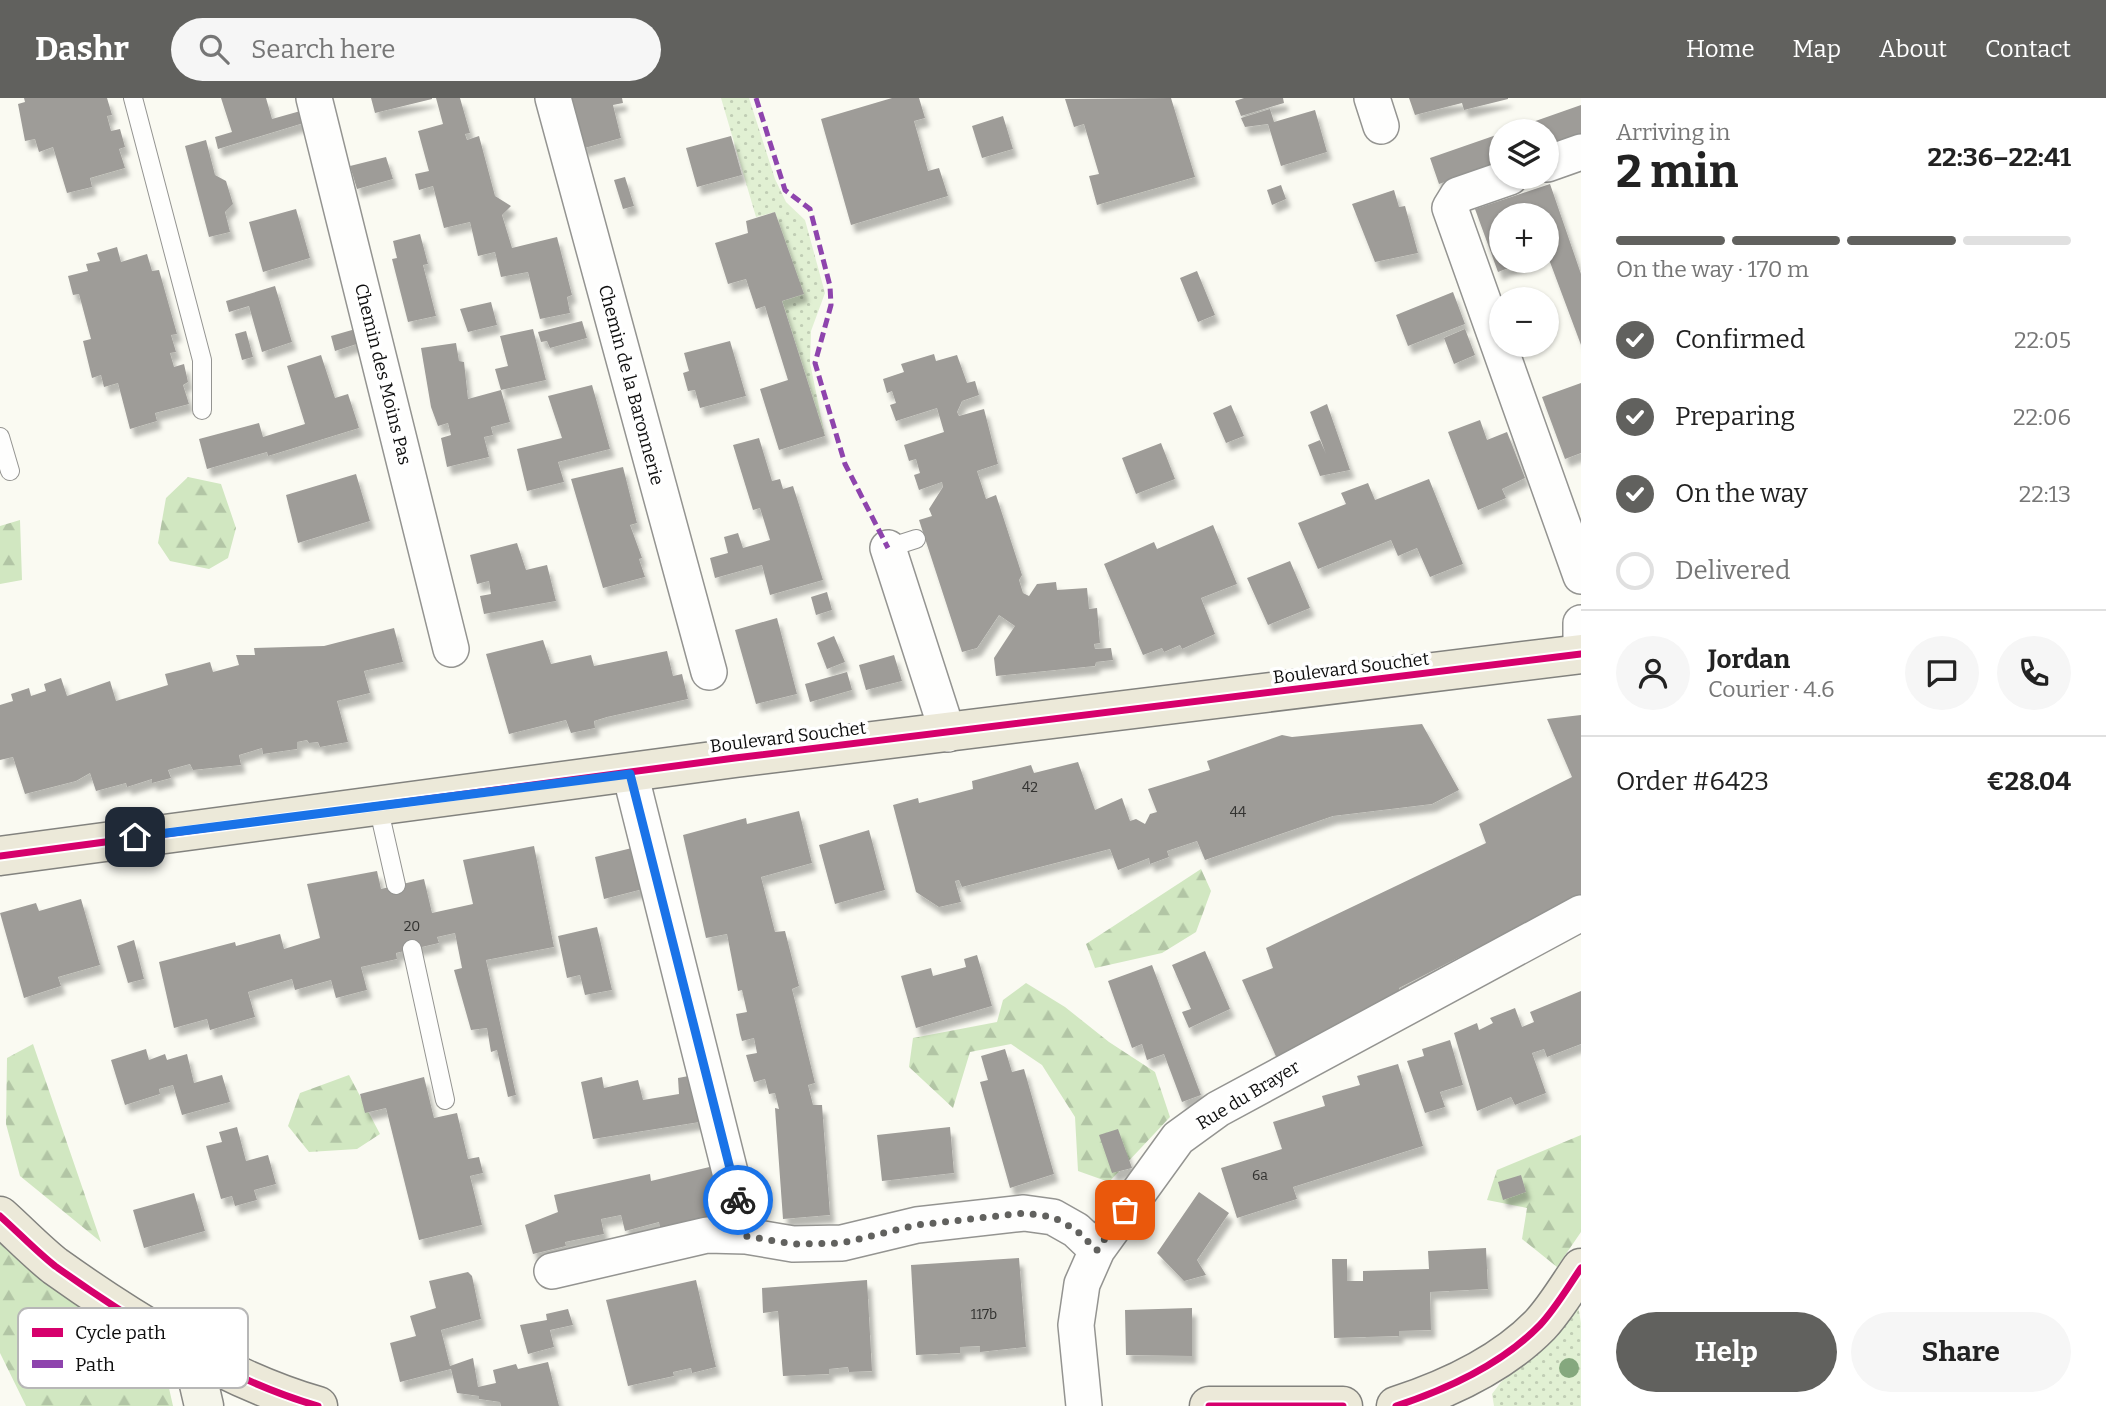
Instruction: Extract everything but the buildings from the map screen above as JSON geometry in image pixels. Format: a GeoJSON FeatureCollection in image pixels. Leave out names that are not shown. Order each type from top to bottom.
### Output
{"type":"FeatureCollection","features":[{"type":"Feature","properties":{"kind":"main road","name":"Boulevard Souchet"},"geometry":{"type":"LineString","coordinates":[[0,856],[1581,654]]}},
{"type":"Feature","properties":{"kind":"main road"},"geometry":{"type":"LineString","coordinates":[[0,1216],[53,1264],[119,1308]]}},
{"type":"Feature","properties":{"kind":"main road"},"geometry":{"type":"LineString","coordinates":[[1396,1406],[1447,1389],[1492,1362],[1539,1325],[1581,1268]]}},
{"type":"Feature","properties":{"kind":"main road"},"geometry":{"type":"LineString","coordinates":[[200,1388],[204,1406]]}},
{"type":"Feature","properties":{"kind":"main road"},"geometry":{"type":"LineString","coordinates":[[245,1392],[318,1406]]}},
{"type":"Feature","properties":{"kind":"main road"},"geometry":{"type":"LineString","coordinates":[[1209,1406],[1343,1406]]}},
{"type":"Feature","properties":{"kind":"street","name":"Chemin des Moins Pas"},"geometry":{"type":"LineString","coordinates":[[314,98],[451,649]]}},
{"type":"Feature","properties":{"kind":"street","name":"Chemin de la Baronnerie"},"geometry":{"type":"LineString","coordinates":[[553,98],[709,672]]}},
{"type":"Feature","properties":{"kind":"street"},"geometry":{"type":"LineString","coordinates":[[1559,160],[1581,152]]}},
{"type":"Feature","properties":{"kind":"street"},"geometry":{"type":"LineString","coordinates":[[1489,184],[1458,195],[1450,208],[1581,576]]}},
{"type":"Feature","properties":{"kind":"street"},"geometry":{"type":"LineString","coordinates":[[902,544],[948,734]]}},
{"type":"Feature","properties":{"kind":"street"},"geometry":{"type":"LineString","coordinates":[[1581,622],[1581,641]]}},
{"type":"Feature","properties":{"kind":"street"},"geometry":{"type":"LineString","coordinates":[[630,774],[746,1236]]}},
{"type":"Feature","properties":{"kind":"street","name":"Rue du Brayer"},"geometry":{"type":"LineString","coordinates":[[1084,1406],[1077,1307],[1082,1284],[1097,1250],[1178,1138],[1218,1109],[1581,913]]}},
{"type":"Feature","properties":{"kind":"street"},"geometry":{"type":"LineString","coordinates":[[552,1271],[707,1235],[746,1236],[793,1244],[842,1243],[917,1225],[1024,1213],[1053,1217],[1076,1230],[1097,1250]]}},
{"type":"Feature","properties":{"kind":"lane"},"geometry":{"type":"LineString","coordinates":[[133,98],[202,360],[205,385],[202,410]]}},
{"type":"Feature","properties":{"kind":"lane"},"geometry":{"type":"LineString","coordinates":[[0,436],[10,471]]}},
{"type":"Feature","properties":{"kind":"lane"},"geometry":{"type":"LineString","coordinates":[[378,806],[396,885]]}},
{"type":"Feature","properties":{"kind":"lane"},"geometry":{"type":"LineString","coordinates":[[412,950],[445,1100]]}},
{"type":"Feature","properties":{"kind":"green space"},"geometry":{"type":"Polygon","coordinates":[[[721,98],[749,98],[775,179],[786,202],[805,220],[825,293],[811,331],[810,363],[825,436],[782,301],[803,294],[775,212],[756,217],[721,98]]]}},
{"type":"Feature","properties":{"kind":"green space"},"geometry":{"type":"Polygon","coordinates":[[[188,477],[221,484],[236,528],[228,558],[209,569],[170,561],[158,543],[166,498],[188,477]]]}},
{"type":"Feature","properties":{"kind":"green space"},"geometry":{"type":"Polygon","coordinates":[[[20,520],[22,580],[0,584],[0,526],[20,520]]]}},
{"type":"Feature","properties":{"kind":"green space"},"geometry":{"type":"Polygon","coordinates":[[[1201,869],[1211,891],[1196,932],[1162,953],[1095,968],[1086,944],[1201,869]]]}},
{"type":"Feature","properties":{"kind":"green space"},"geometry":{"type":"Polygon","coordinates":[[[1026,983],[1065,1007],[1109,1042],[1155,1072],[1170,1117],[1109,1182],[1078,1171],[1075,1117],[1042,1065],[1011,1044],[970,1052],[953,1108],[909,1067],[913,1038],[997,1022],[1003,1000],[1026,983]]]}},
{"type":"Feature","properties":{"kind":"green space"},"geometry":{"type":"Polygon","coordinates":[[[33,1044],[101,1242],[20,1176],[6,1124],[7,1058],[33,1044]]]}},
{"type":"Feature","properties":{"kind":"green space"},"geometry":{"type":"Polygon","coordinates":[[[349,1075],[380,1134],[357,1149],[309,1152],[288,1126],[300,1093],[349,1075]]]}},
{"type":"Feature","properties":{"kind":"green space"},"geometry":{"type":"Polygon","coordinates":[[[1581,1135],[1581,1232],[1557,1267],[1522,1239],[1527,1208],[1487,1200],[1497,1170],[1581,1135]]]}},
{"type":"Feature","properties":{"kind":"green space"},"geometry":{"type":"Polygon","coordinates":[[[0,1240],[94,1308],[18,1308],[18,1388],[169,1388],[173,1406],[26,1406],[0,1353],[0,1240]]]}},
{"type":"Feature","properties":{"kind":"green space"},"geometry":{"type":"Polygon","coordinates":[[[1578,1305],[1581,1323],[1581,1406],[1494,1406],[1492,1394],[1501,1382],[1540,1352],[1578,1305]]]}},
{"type":"Feature","properties":{"kind":"marked path"},"geometry":{"type":"LineString","coordinates":[[756,98],[785,190],[810,209],[830,286],[831,305],[815,363],[845,464],[888,548]]}},
{"type":"Feature","properties":{"kind":"cycle path"},"geometry":{"type":"LineString","coordinates":[[0,856],[735,758],[1581,654]]}},
{"type":"Feature","properties":{"kind":"cycle path"},"geometry":{"type":"LineString","coordinates":[[0,1216],[55,1266],[118,1308]]}},
{"type":"Feature","properties":{"kind":"cycle path"},"geometry":{"type":"LineString","coordinates":[[1396,1406],[1473,1374],[1508,1352],[1546,1319],[1581,1268]]}},
{"type":"Feature","properties":{"kind":"cycle path"},"geometry":{"type":"LineString","coordinates":[[248,1381],[318,1406]]}},
{"type":"Feature","properties":{"kind":"cycle path"},"geometry":{"type":"LineString","coordinates":[[1209,1406],[1343,1406]]}},
{"type":"Feature","properties":{"kind":"way so far"},"geometry":{"type":"LineString","coordinates":[[738,1200],[746,1236],[793,1244],[842,1243],[917,1225],[1024,1213],[1053,1217],[1076,1230],[1097,1250],[1125,1210]]}},
{"type":"Feature","properties":{"kind":"route"},"geometry":{"type":"LineString","coordinates":[[135,837],[630,774],[738,1200]]}}]}
